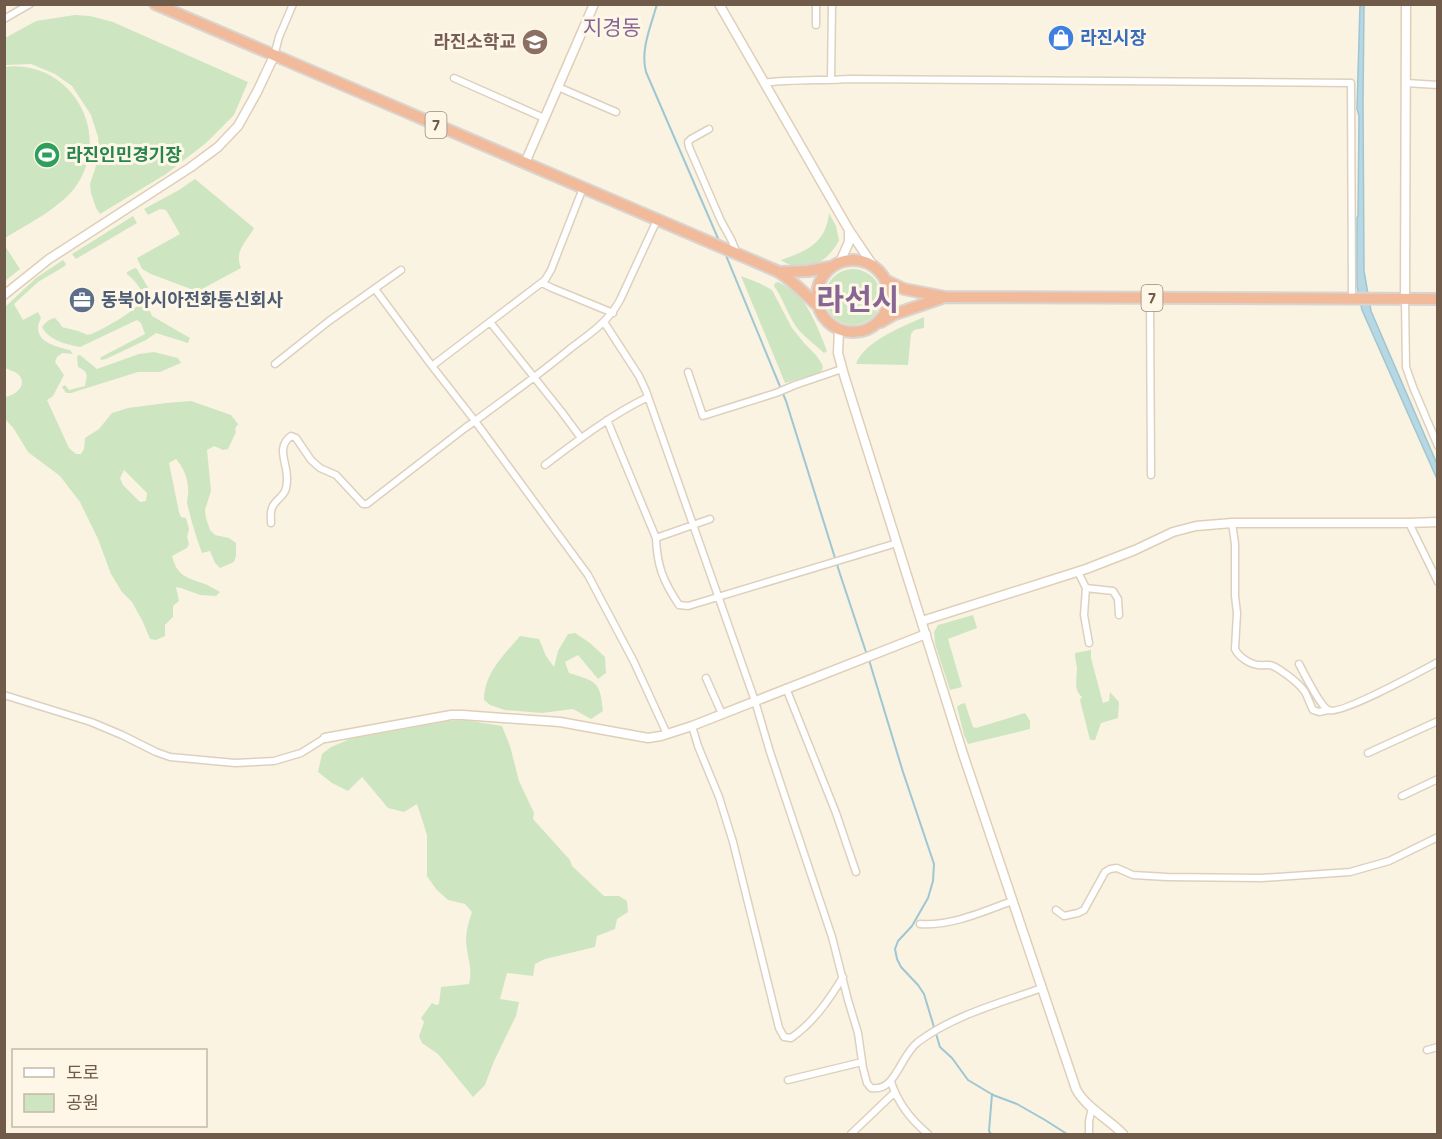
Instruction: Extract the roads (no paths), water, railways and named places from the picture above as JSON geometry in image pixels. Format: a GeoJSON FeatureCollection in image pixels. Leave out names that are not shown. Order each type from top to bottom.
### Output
{"type":"FeatureCollection","features":[{"type":"Feature","properties":{"kind":"highway","name":"7"},"geometry":{"type":"LineString","coordinates":[[155,4],[777,272],[798,286],[819,307],[830,324],[839,330],[848,332],[869,330],[895,314],[945,297]]}},
{"type":"Feature","properties":{"kind":"highway","name":"7"},"geometry":{"type":"LineString","coordinates":[[777,272],[808,271],[851,259],[862,260],[872,264],[887,281],[904,290],[945,297],[1437,299]]}},
{"type":"Feature","properties":{"kind":"highway"},"geometry":{"type":"LineString","coordinates":[[819,307],[818,285],[823,275],[835,265]]}},
{"type":"Feature","properties":{"kind":"highway"},"geometry":{"type":"LineString","coordinates":[[877,324],[885,315],[889,304],[890,292],[887,281]]}},
{"type":"Feature","properties":{"kind":"street"},"geometry":{"type":"LineString","coordinates":[[4,19],[30,4]]}},
{"type":"Feature","properties":{"kind":"street"},"geometry":{"type":"LineString","coordinates":[[4,295],[49,259],[218,147],[238,126],[256,92],[274,56],[279,37],[293,4]]}},
{"type":"Feature","properties":{"kind":"street"},"geometry":{"type":"LineString","coordinates":[[525,163],[594,4]]}},
{"type":"Feature","properties":{"kind":"street"},"geometry":{"type":"LineString","coordinates":[[719,4],[849,230],[872,264]]}},
{"type":"Feature","properties":{"kind":"street"},"geometry":{"type":"LineString","coordinates":[[816,4],[816,25]]}},
{"type":"Feature","properties":{"kind":"street"},"geometry":{"type":"LineString","coordinates":[[831,80],[832,4]]}},
{"type":"Feature","properties":{"kind":"street"},"geometry":{"type":"LineString","coordinates":[[1406,4],[1406,367],[1437,446]]}},
{"type":"Feature","properties":{"kind":"street"},"geometry":{"type":"LineString","coordinates":[[454,78],[544,118]]}},
{"type":"Feature","properties":{"kind":"street"},"geometry":{"type":"LineString","coordinates":[[764,83],[784,80],[862,79],[1352,83],[1355,299]]}},
{"type":"Feature","properties":{"kind":"street"},"geometry":{"type":"LineString","coordinates":[[1406,83],[1437,85]]}},
{"type":"Feature","properties":{"kind":"street"},"geometry":{"type":"LineString","coordinates":[[558,87],[616,112]]}},
{"type":"Feature","properties":{"kind":"street"},"geometry":{"type":"LineString","coordinates":[[708,129],[691,139],[688,142],[689,147],[734,254]]}},
{"type":"Feature","properties":{"kind":"street"},"geometry":{"type":"LineString","coordinates":[[432,366],[542,283],[551,270],[583,188]]}},
{"type":"Feature","properties":{"kind":"street"},"geometry":{"type":"LineString","coordinates":[[271,522],[272,508],[286,491],[287,480],[282,448],[284,441],[291,436],[296,438],[320,468],[336,475],[363,504],[367,504],[604,322],[613,313],[620,300],[657,220]]}},
{"type":"Feature","properties":{"kind":"street"},"geometry":{"type":"LineString","coordinates":[[835,265],[849,242],[849,230]]}},
{"type":"Feature","properties":{"kind":"street"},"geometry":{"type":"LineString","coordinates":[[274,364],[329,321],[401,270]]}},
{"type":"Feature","properties":{"kind":"street"},"geometry":{"type":"LineString","coordinates":[[542,283],[613,313]]}},
{"type":"Feature","properties":{"kind":"street"},"geometry":{"type":"LineString","coordinates":[[375,289],[588,575],[667,734]]}},
{"type":"Feature","properties":{"kind":"street"},"geometry":{"type":"LineString","coordinates":[[1150,298],[1151,475]]}},
{"type":"Feature","properties":{"kind":"street"},"geometry":{"type":"LineString","coordinates":[[490,322],[580,438]]}},
{"type":"Feature","properties":{"kind":"street"},"geometry":{"type":"LineString","coordinates":[[604,322],[639,376],[648,397],[755,701],[832,937],[858,1033],[867,1083],[871,1088],[878,1089],[891,1082],[907,1053],[936,1030],[965,1016],[1042,988]]}},
{"type":"Feature","properties":{"kind":"street"},"geometry":{"type":"LineString","coordinates":[[839,330],[838,353],[842,369],[962,750],[1076,1089],[1080,1098],[1124,1134]]}},
{"type":"Feature","properties":{"kind":"street"},"geometry":{"type":"LineString","coordinates":[[688,372],[703,416],[842,369]]}},
{"type":"Feature","properties":{"kind":"street"},"geometry":{"type":"LineString","coordinates":[[545,465],[625,408],[648,397]]}},
{"type":"Feature","properties":{"kind":"street"},"geometry":{"type":"LineString","coordinates":[[607,420],[656,538],[659,569],[678,605],[688,606],[897,543]]}},
{"type":"Feature","properties":{"kind":"street"},"geometry":{"type":"LineString","coordinates":[[656,538],[710,519]]}},
{"type":"Feature","properties":{"kind":"street"},"geometry":{"type":"LineString","coordinates":[[922,621],[1078,572],[1135,550],[1173,532],[1196,526],[1232,523],[1437,522]]}},
{"type":"Feature","properties":{"kind":"street"},"geometry":{"type":"LineString","coordinates":[[1232,523],[1236,653],[1257,665],[1270,664],[1279,669],[1295,681],[1304,692],[1313,710],[1319,712],[1328,710]]}},
{"type":"Feature","properties":{"kind":"street"},"geometry":{"type":"LineString","coordinates":[[1409,523],[1437,582]]}},
{"type":"Feature","properties":{"kind":"street"},"geometry":{"type":"LineString","coordinates":[[1078,572],[1086,588],[1084,615],[1089,642]]}},
{"type":"Feature","properties":{"kind":"street"},"geometry":{"type":"LineString","coordinates":[[1086,588],[1113,591],[1118,599],[1119,615]]}},
{"type":"Feature","properties":{"kind":"street"},"geometry":{"type":"LineString","coordinates":[[4,695],[91,722],[170,757],[235,763],[274,761],[301,753],[325,738],[436,717],[463,715],[560,722],[643,737],[661,736],[692,726],[926,634]]}},
{"type":"Feature","properties":{"kind":"street"},"geometry":{"type":"LineString","coordinates":[[1299,664],[1321,703],[1334,712],[1437,662]]}},
{"type":"Feature","properties":{"kind":"street"},"geometry":{"type":"LineString","coordinates":[[706,678],[722,714]]}},
{"type":"Feature","properties":{"kind":"street"},"geometry":{"type":"LineString","coordinates":[[786,688],[836,813],[856,872]]}},
{"type":"Feature","properties":{"kind":"street"},"geometry":{"type":"LineString","coordinates":[[1368,753],[1437,721]]}},
{"type":"Feature","properties":{"kind":"street"},"geometry":{"type":"LineString","coordinates":[[692,726],[733,842],[779,1028],[784,1037],[791,1038],[800,1032],[822,1008],[843,977]]}},
{"type":"Feature","properties":{"kind":"street"},"geometry":{"type":"LineString","coordinates":[[1402,796],[1437,778]]}},
{"type":"Feature","properties":{"kind":"street"},"geometry":{"type":"LineString","coordinates":[[1056,910],[1064,916],[1084,910],[1105,872],[1110,868],[1117,868],[1133,875],[1224,878],[1350,872],[1389,861],[1437,837]]}},
{"type":"Feature","properties":{"kind":"street"},"geometry":{"type":"LineString","coordinates":[[920,924],[930,925],[950,921],[1012,901]]}},
{"type":"Feature","properties":{"kind":"street"},"geometry":{"type":"LineString","coordinates":[[1427,1050],[1437,1047]]}},
{"type":"Feature","properties":{"kind":"street"},"geometry":{"type":"LineString","coordinates":[[788,1080],[862,1062]]}},
{"type":"Feature","properties":{"kind":"street"},"geometry":{"type":"LineString","coordinates":[[891,1082],[894,1092],[916,1124],[928,1134]]}},
{"type":"Feature","properties":{"kind":"street"},"geometry":{"type":"LineString","coordinates":[[851,1134],[894,1092]]}},
{"type":"Feature","properties":{"kind":"street"},"geometry":{"type":"LineString","coordinates":[[1089,1134],[1092,1108]]}},
{"type":"Feature","properties":{"kind":"street"},"geometry":{"type":"LineString","coordinates":[[916,1124],[918,1134]]}},
{"type":"Feature","properties":{"kind":"water"},"geometry":{"type":"Polygon","coordinates":[[[1364,4],[1364,271],[1371,311],[1437,464],[1437,479],[1362,310],[1357,286],[1359,116],[1357,109],[1360,5],[1364,4]]]}},
{"type":"Feature","properties":{"kind":"waterway"},"geometry":{"type":"LineString","coordinates":[[657,4],[645,47],[646,72],[720,243]]}},
{"type":"Feature","properties":{"kind":"waterway"},"geometry":{"type":"LineString","coordinates":[[725,253],[786,401],[867,655]]}},
{"type":"Feature","properties":{"kind":"waterway"},"geometry":{"type":"LineString","coordinates":[[869,660],[934,864],[933,881],[928,898],[912,926],[898,941],[895,949],[897,959],[924,994],[940,1047],[952,1058],[968,1080],[993,1095],[1017,1104],[1067,1134]]}},
{"type":"Feature","properties":{"kind":"waterway"},"geometry":{"type":"LineString","coordinates":[[991,1134],[989,1131],[992,1094]]}},
{"type":"Feature","properties":{"kind":"place","name":"라진시장"},"geometry":{"type":"Point","coordinates":[1061,38]}},
{"type":"Feature","properties":{"kind":"place","name":"라진소학교"},"geometry":{"type":"Point","coordinates":[535,42]}},
{"type":"Feature","properties":{"kind":"place","name":"라진인민경기장"},"geometry":{"type":"Point","coordinates":[47,155]}},
{"type":"Feature","properties":{"kind":"place","name":"동북아시아전화통신회사"},"geometry":{"type":"Point","coordinates":[82,300]}},
{"type":"Feature","properties":{"kind":"district","name":"지경동"},"geometry":{"type":"Point","coordinates":[612,28]}},
{"type":"Feature","properties":{"kind":"district","name":"라선시"},"geometry":{"type":"Point","coordinates":[858,300]}}]}
